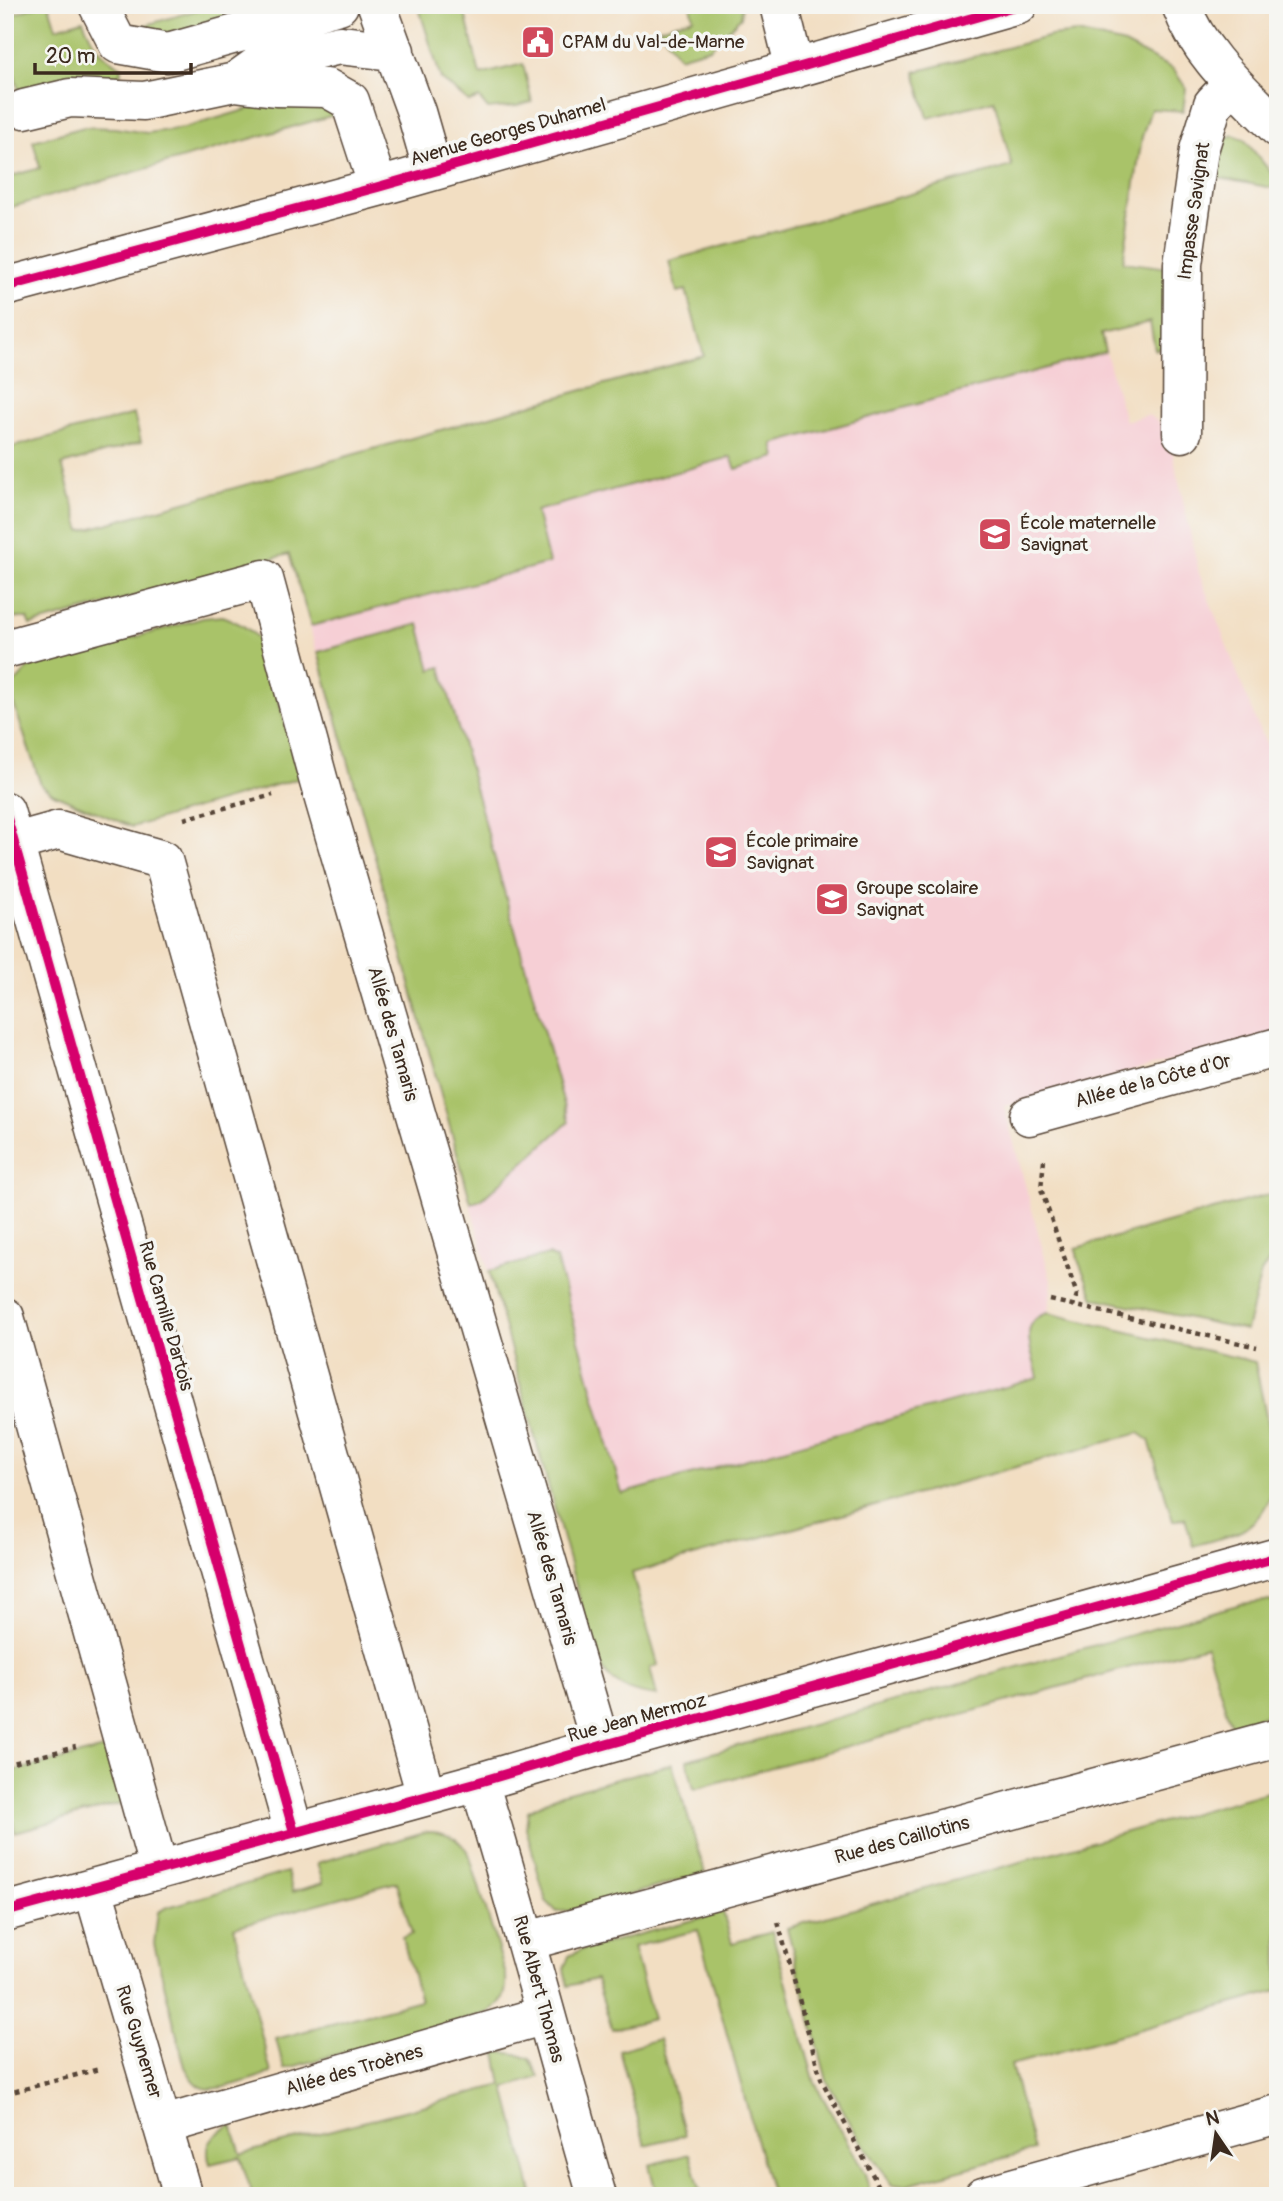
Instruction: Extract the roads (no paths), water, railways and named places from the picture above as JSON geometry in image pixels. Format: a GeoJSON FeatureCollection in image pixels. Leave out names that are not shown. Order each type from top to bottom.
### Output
{"type":"FeatureCollection","features":[{"type":"Feature","properties":{"kind":"street"},"geometry":{"type":"LineString","coordinates":[[98,5],[118,44],[167,53],[339,5]]}},
{"type":"Feature","properties":{"kind":"street"},"geometry":{"type":"LineString","coordinates":[[377,5],[416,112],[433,171]]}},
{"type":"Feature","properties":{"kind":"street"},"geometry":{"type":"LineString","coordinates":[[779,5],[795,69]]}},
{"type":"Feature","properties":{"kind":"street","name":"Avenue Georges Duhamel"},"geometry":{"type":"LineString","coordinates":[[5,287],[378,187],[1018,5]]}},
{"type":"Feature","properties":{"kind":"street"},"geometry":{"type":"LineString","coordinates":[[1181,5],[1188,24],[1233,83],[1278,128]]}},
{"type":"Feature","properties":{"kind":"street"},"geometry":{"type":"LineString","coordinates":[[234,82],[260,64],[339,45],[395,51]]}},
{"type":"Feature","properties":{"kind":"street"},"geometry":{"type":"LineString","coordinates":[[24,109],[70,98],[144,101],[234,82],[276,87],[327,88],[350,101],[378,187]]}},
{"type":"Feature","properties":{"kind":"street","name":"Impasse Savignat"},"geometry":{"type":"LineString","coordinates":[[1182,433],[1183,264],[1198,162],[1213,104],[1233,83]]}},
{"type":"Feature","properties":{"kind":"street","name":"Allée des Tamaris"},"geometry":{"type":"LineString","coordinates":[[5,649],[264,579],[319,782],[601,1746]]}},
{"type":"Feature","properties":{"kind":"street"},"geometry":{"type":"LineString","coordinates":[[8,833],[59,830],[163,860],[426,1796]]}},
{"type":"Feature","properties":{"kind":"street","name":"Rue Camille Dartois"},"geometry":{"type":"LineString","coordinates":[[8,833],[293,1832]]}},
{"type":"Feature","properties":{"kind":"street","name":"Allée de la Côte d'Or"},"geometry":{"type":"LineString","coordinates":[[1033,1114],[1278,1047]]}},
{"type":"Feature","properties":{"kind":"street"},"geometry":{"type":"LineString","coordinates":[[5,1317],[159,1870]]}},
{"type":"Feature","properties":{"kind":"street","name":"Rue Jean Mermoz"},"geometry":{"type":"LineString","coordinates":[[5,1912],[479,1782],[1278,1557]]}},
{"type":"Feature","properties":{"kind":"street","name":"Rue des Caillotins"},"geometry":{"type":"LineString","coordinates":[[527,1941],[1278,1738]]}},
{"type":"Feature","properties":{"kind":"street","name":"Rue Albert Thomas"},"geometry":{"type":"LineString","coordinates":[[479,1782],[527,1941],[545,2015],[597,2196]]}},
{"type":"Feature","properties":{"kind":"street","name":"Rue Guynemer"},"geometry":{"type":"LineString","coordinates":[[93,1889],[183,2196]]}},
{"type":"Feature","properties":{"kind":"street","name":"Allée des Troènes"},"geometry":{"type":"LineString","coordinates":[[164,2125],[545,2015]]}},
{"type":"Feature","properties":{"kind":"street"},"geometry":{"type":"LineString","coordinates":[[983,2196],[1278,2114]]}},
{"type":"Feature","properties":{"kind":"place","name":"CPAM du Val-de-Marne"},"geometry":{"type":"Point","coordinates":[538,42]}},
{"type":"Feature","properties":{"kind":"place","name":"École maternelle Savignat"},"geometry":{"type":"Point","coordinates":[995,534]}},
{"type":"Feature","properties":{"kind":"place","name":"École primaire Savignat"},"geometry":{"type":"Point","coordinates":[721,852]}},
{"type":"Feature","properties":{"kind":"place","name":"Groupe scolaire Savignat"},"geometry":{"type":"Point","coordinates":[832,899]}}]}
